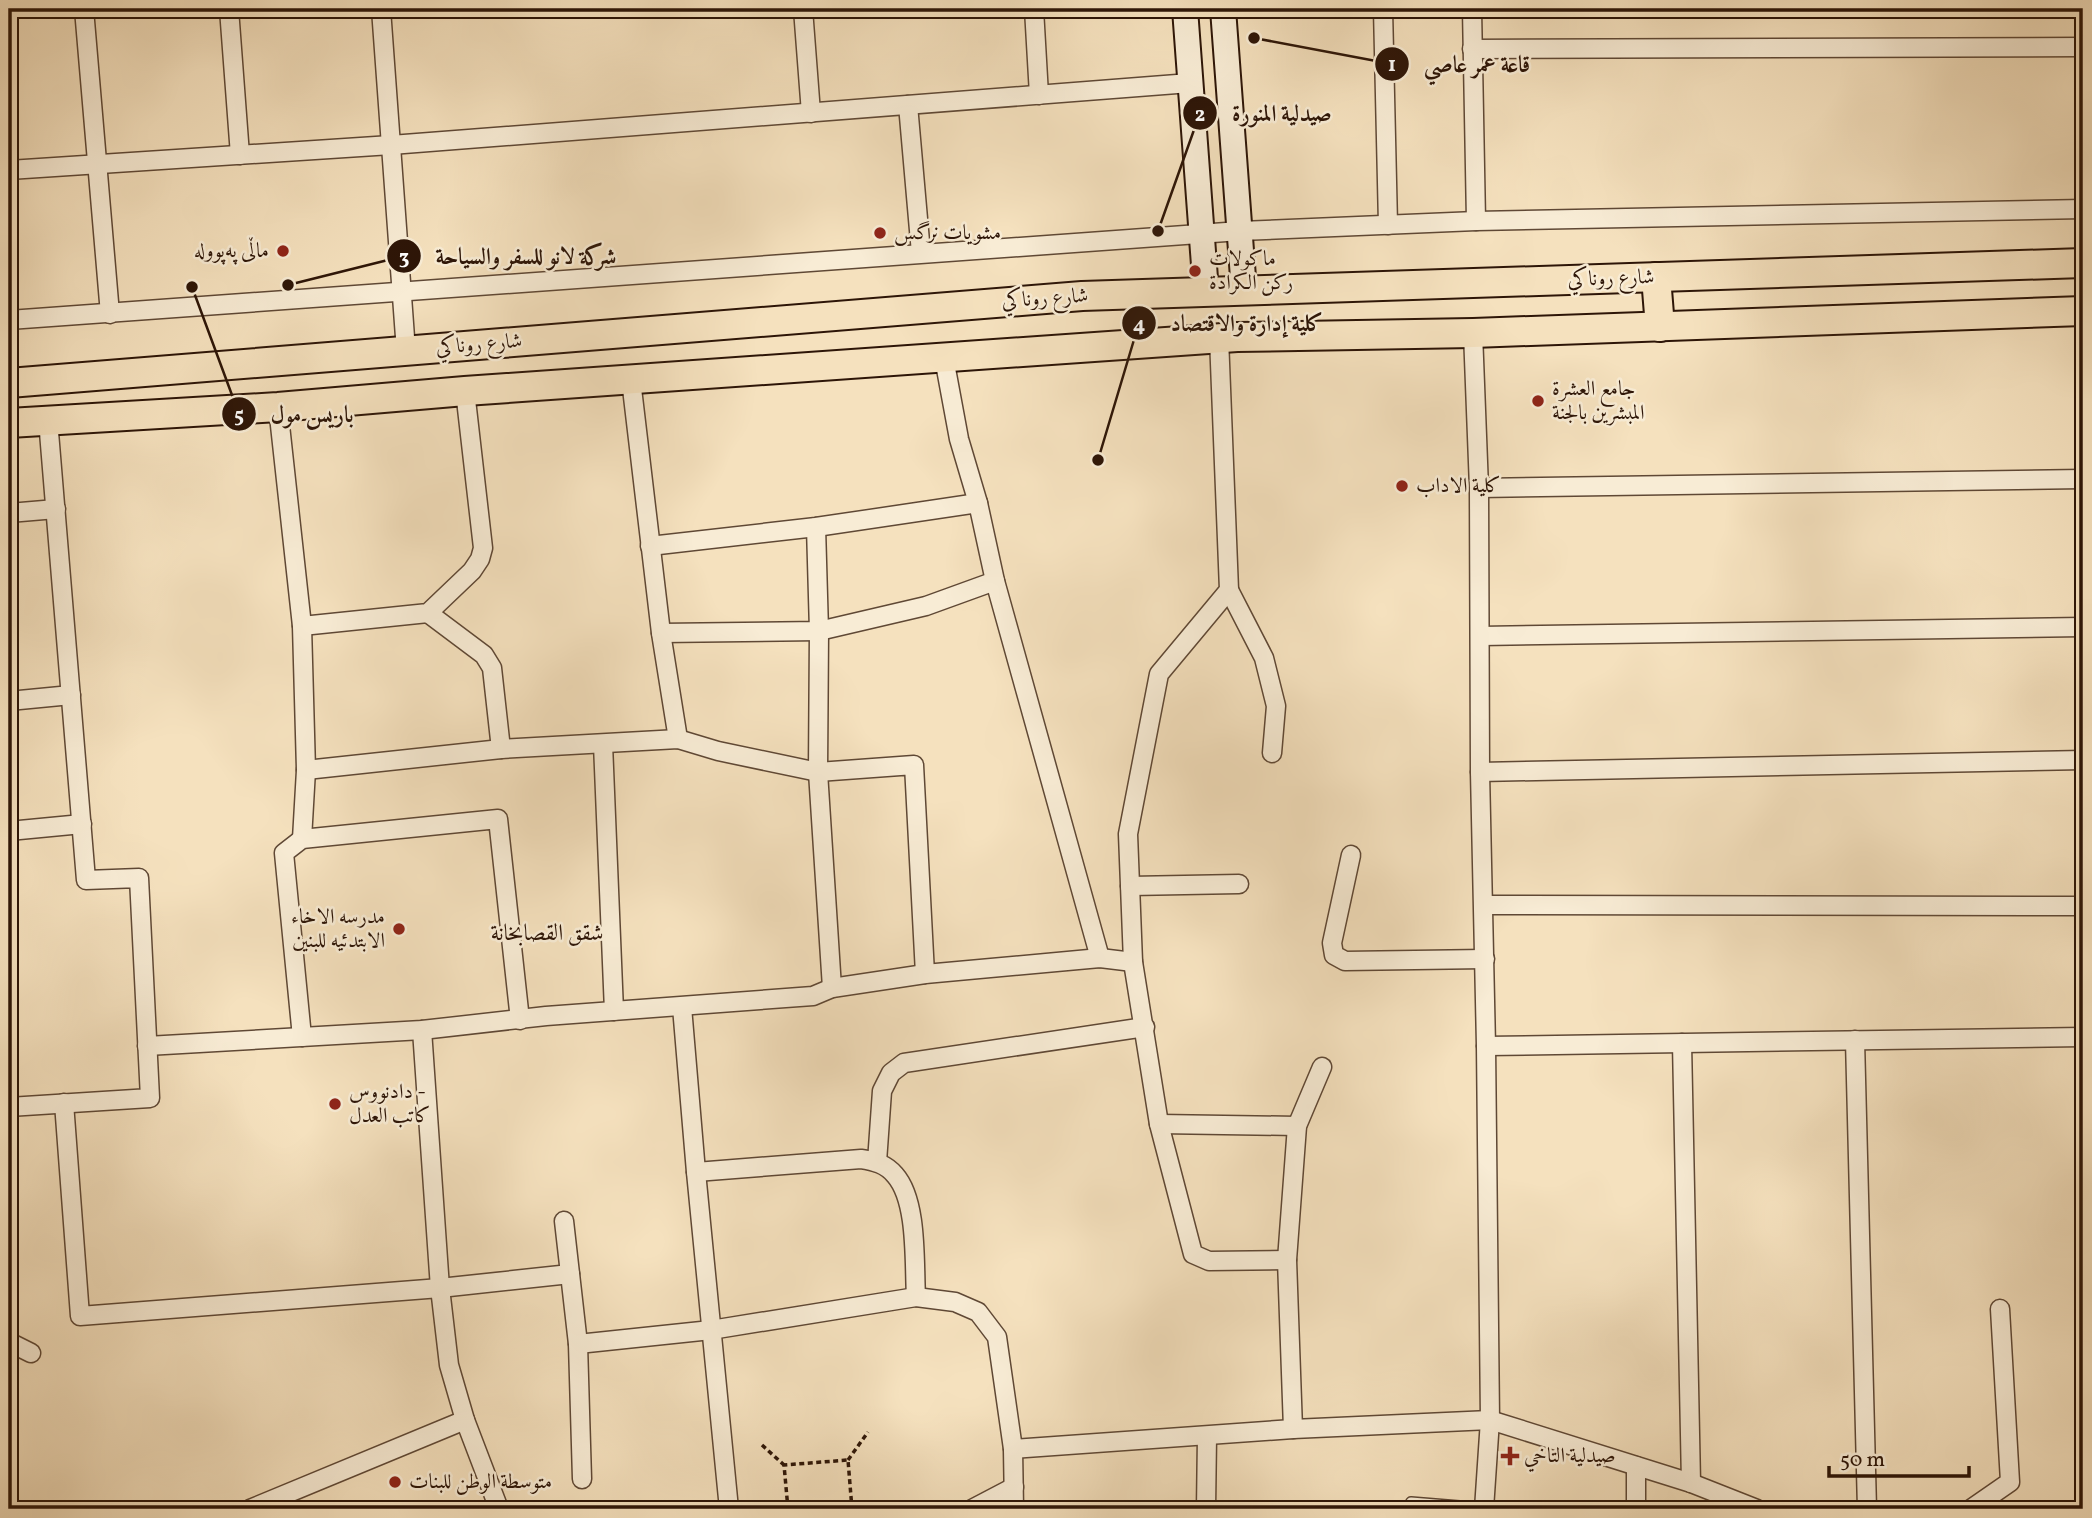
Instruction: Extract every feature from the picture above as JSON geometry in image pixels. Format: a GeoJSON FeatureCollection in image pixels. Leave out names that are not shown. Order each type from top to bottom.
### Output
{"type":"FeatureCollection","features":[{"type":"Feature","properties":{"kind":"main road"},"geometry":{"type":"LineString","coordinates":[[1185,9],[1206,292]]}},
{"type":"Feature","properties":{"kind":"main road"},"geometry":{"type":"LineString","coordinates":[[1223,9],[1244,291]]}},
{"type":"Feature","properties":{"kind":"main road","name":"شارع روناكي"},"geometry":{"type":"LineString","coordinates":[[9,383],[1082,296],[2083,263]]}},
{"type":"Feature","properties":{"kind":"main road"},"geometry":{"type":"LineString","coordinates":[[1656,277],[1660,327]]}},
{"type":"Feature","properties":{"kind":"main road"},"geometry":{"type":"LineString","coordinates":[[9,423],[278,407],[465,391],[1219,338],[1473,333],[2083,311]]}},
{"type":"Feature","properties":{"kind":"main road"},"geometry":{"type":"LineString","coordinates":[[123,374],[125,415]]}},
{"type":"Feature","properties":{"kind":"street"},"geometry":{"type":"LineString","coordinates":[[84,9],[110,314]]}},
{"type":"Feature","properties":{"kind":"street"},"geometry":{"type":"LineString","coordinates":[[229,9],[240,155]]}},
{"type":"Feature","properties":{"kind":"street"},"geometry":{"type":"LineString","coordinates":[[381,9],[406,351]]}},
{"type":"Feature","properties":{"kind":"street"},"geometry":{"type":"LineString","coordinates":[[803,9],[811,113]]}},
{"type":"Feature","properties":{"kind":"street"},"geometry":{"type":"LineString","coordinates":[[1034,9],[1039,95]]}},
{"type":"Feature","properties":{"kind":"street"},"geometry":{"type":"LineString","coordinates":[[1383,9],[1388,225]]}},
{"type":"Feature","properties":{"kind":"street"},"geometry":{"type":"LineString","coordinates":[[1472,9],[1476,221]]}},
{"type":"Feature","properties":{"kind":"street"},"geometry":{"type":"LineString","coordinates":[[1472,49],[2083,47]]}},
{"type":"Feature","properties":{"kind":"street"},"geometry":{"type":"LineString","coordinates":[[9,170],[391,145],[1190,83]]}},
{"type":"Feature","properties":{"kind":"street"},"geometry":{"type":"LineString","coordinates":[[908,105],[921,253]]}},
{"type":"Feature","properties":{"kind":"street"},"geometry":{"type":"LineString","coordinates":[[9,320],[1240,231],[1476,221],[2083,209]]}},
{"type":"Feature","properties":{"kind":"street"},"geometry":{"type":"LineString","coordinates":[[1473,333],[1482,636],[1480,772],[1485,959],[1490,1420],[1484,1509]]}},
{"type":"Feature","properties":{"kind":"street"},"geometry":{"type":"LineString","coordinates":[[1219,338],[1229,590],[1264,658],[1276,706],[1272,752]]}},
{"type":"Feature","properties":{"kind":"street"},"geometry":{"type":"LineString","coordinates":[[944,358],[959,439],[978,503],[995,580],[1100,958]]}},
{"type":"Feature","properties":{"kind":"street"},"geometry":{"type":"LineString","coordinates":[[631,380],[661,634],[678,739]]}},
{"type":"Feature","properties":{"kind":"street"},"geometry":{"type":"LineString","coordinates":[[302,626],[428,613],[472,571],[480,559],[482,548],[465,391]]}},
{"type":"Feature","properties":{"kind":"street"},"geometry":{"type":"LineString","coordinates":[[278,407],[302,626],[306,770],[302,839]]}},
{"type":"Feature","properties":{"kind":"street"},"geometry":{"type":"LineString","coordinates":[[9,1107],[150,1098],[139,878],[86,880],[48,420]]}},
{"type":"Feature","properties":{"kind":"street"},"geometry":{"type":"LineString","coordinates":[[1479,488],[2083,479]]}},
{"type":"Feature","properties":{"kind":"street"},"geometry":{"type":"LineString","coordinates":[[650,546],[816,527],[978,503]]}},
{"type":"Feature","properties":{"kind":"street"},"geometry":{"type":"LineString","coordinates":[[9,513],[56,509]]}},
{"type":"Feature","properties":{"kind":"street"},"geometry":{"type":"LineString","coordinates":[[816,527],[819,631],[818,772],[832,988]]}},
{"type":"Feature","properties":{"kind":"street"},"geometry":{"type":"LineString","coordinates":[[661,634],[819,631],[926,606],[995,580]]}},
{"type":"Feature","properties":{"kind":"street"},"geometry":{"type":"LineString","coordinates":[[1229,590],[1158,674],[1128,834],[1133,962],[1159,1124],[1193,1254],[1209,1261],[1287,1260]]}},
{"type":"Feature","properties":{"kind":"street"},"geometry":{"type":"LineString","coordinates":[[428,613],[484,655],[492,668],[501,749]]}},
{"type":"Feature","properties":{"kind":"street"},"geometry":{"type":"LineString","coordinates":[[1482,636],[2083,627]]}},
{"type":"Feature","properties":{"kind":"street"},"geometry":{"type":"LineString","coordinates":[[9,701],[71,695]]}},
{"type":"Feature","properties":{"kind":"street"},"geometry":{"type":"LineString","coordinates":[[306,770],[501,749],[678,739],[718,751],[818,772],[914,765],[925,974]]}},
{"type":"Feature","properties":{"kind":"street"},"geometry":{"type":"LineString","coordinates":[[603,744],[614,1011]]}},
{"type":"Feature","properties":{"kind":"street"},"geometry":{"type":"LineString","coordinates":[[1480,772],[2083,760]]}},
{"type":"Feature","properties":{"kind":"street"},"geometry":{"type":"LineString","coordinates":[[303,1037],[284,853],[302,839],[498,819],[520,1020]]}},
{"type":"Feature","properties":{"kind":"street"},"geometry":{"type":"LineString","coordinates":[[9,831],[82,824]]}},
{"type":"Feature","properties":{"kind":"street"},"geometry":{"type":"LineString","coordinates":[[1351,855],[1332,943],[1335,955],[1345,961],[1485,959]]}},
{"type":"Feature","properties":{"kind":"street"},"geometry":{"type":"LineString","coordinates":[[1130,886],[1238,884]]}},
{"type":"Feature","properties":{"kind":"street"},"geometry":{"type":"LineString","coordinates":[[1484,905],[2083,906]]}},
{"type":"Feature","properties":{"kind":"street"},"geometry":{"type":"LineString","coordinates":[[147,1046],[422,1030],[546,1016],[813,996],[832,988],[925,974],[1100,958],[1133,962]]}},
{"type":"Feature","properties":{"kind":"street"},"geometry":{"type":"LineString","coordinates":[[682,1007],[729,1509]]}},
{"type":"Feature","properties":{"kind":"street"},"geometry":{"type":"LineString","coordinates":[[877,1162],[882,1091],[891,1073],[904,1063],[1145,1027]]}},
{"type":"Feature","properties":{"kind":"street"},"geometry":{"type":"LineString","coordinates":[[422,1030],[440,1288],[449,1365],[465,1420],[499,1509]]}},
{"type":"Feature","properties":{"kind":"street"},"geometry":{"type":"LineString","coordinates":[[1486,1046],[2083,1037]]}},
{"type":"Feature","properties":{"kind":"street"},"geometry":{"type":"LineString","coordinates":[[1855,1040],[1867,1509]]}},
{"type":"Feature","properties":{"kind":"street"},"geometry":{"type":"LineString","coordinates":[[1682,1043],[1691,1483]]}},
{"type":"Feature","properties":{"kind":"street"},"geometry":{"type":"LineString","coordinates":[[1293,1429],[1287,1260],[1297,1126],[1322,1067]]}},
{"type":"Feature","properties":{"kind":"street"},"geometry":{"type":"LineString","coordinates":[[64,1103],[80,1316],[440,1288],[570,1274]]}},
{"type":"Feature","properties":{"kind":"street"},"geometry":{"type":"LineString","coordinates":[[1159,1124],[1297,1126]]}},
{"type":"Feature","properties":{"kind":"street"},"geometry":{"type":"LineString","coordinates":[[696,1172],[861,1159],[877,1162],[895,1175],[911,1212],[916,1297]]}},
{"type":"Feature","properties":{"kind":"street"},"geometry":{"type":"LineString","coordinates":[[564,1221],[578,1344],[582,1479]]}},
{"type":"Feature","properties":{"kind":"street"},"geometry":{"type":"LineString","coordinates":[[578,1344],[711,1330],[916,1297],[955,1303],[978,1312],[997,1337],[1013,1449],[1014,1509]]}},
{"type":"Feature","properties":{"kind":"street"},"geometry":{"type":"LineString","coordinates":[[1971,1509],[2010,1482],[2000,1309]]}},
{"type":"Feature","properties":{"kind":"street"},"geometry":{"type":"LineString","coordinates":[[9,1342],[31,1353]]}},
{"type":"Feature","properties":{"kind":"street"},"geometry":{"type":"LineString","coordinates":[[250,1509],[465,1420]]}},
{"type":"Feature","properties":{"kind":"street"},"geometry":{"type":"LineString","coordinates":[[1013,1449],[1293,1429],[1490,1420],[1691,1483],[1757,1509]]}},
{"type":"Feature","properties":{"kind":"street"},"geometry":{"type":"LineString","coordinates":[[1206,1509],[1207,1436]]}},
{"type":"Feature","properties":{"kind":"street"},"geometry":{"type":"LineString","coordinates":[[1636,1466],[1636,1509]]}},
{"type":"Feature","properties":{"kind":"street"},"geometry":{"type":"LineString","coordinates":[[972,1509],[1014,1487]]}},
{"type":"Feature","properties":{"kind":"lane"},"geometry":{"type":"LineString","coordinates":[[1411,1502],[1484,1509]]}},
{"type":"Feature","properties":{"kind":"path"},"geometry":{"type":"LineString","coordinates":[[852,1509],[848,1460],[868,1432]]}},
{"type":"Feature","properties":{"kind":"path"},"geometry":{"type":"LineString","coordinates":[[762,1446],[784,1465],[788,1509]]}},
{"type":"Feature","properties":{"kind":"path"},"geometry":{"type":"LineString","coordinates":[[784,1465],[848,1460]]}},
{"type":"Feature","properties":{"kind":"place","name":"قاعة عمر عاصي"},"geometry":{"type":"Point","coordinates":[1254,38]}},
{"type":"Feature","properties":{"kind":"place","name":"صيدلية المنورة"},"geometry":{"type":"Point","coordinates":[1158,231]}},
{"type":"Feature","properties":{"kind":"place","name":"مشويات نرگس"},"geometry":{"type":"Point","coordinates":[880,233]}},
{"type":"Feature","properties":{"kind":"place","name":"ماڵی پەپوولە"},"geometry":{"type":"Point","coordinates":[283,251]}},
{"type":"Feature","properties":{"kind":"place","name":"ماكولات ركن الكرادة"},"geometry":{"type":"Point","coordinates":[1195,271]}},
{"type":"Feature","properties":{"kind":"place","name":"شركة لانو للسفر والسياحة"},"geometry":{"type":"Point","coordinates":[288,285]}},
{"type":"Feature","properties":{"kind":"place","name":"باريس مول"},"geometry":{"type":"Point","coordinates":[192,287]}},
{"type":"Feature","properties":{"kind":"place","name":"جامع العشرة المبشرين بالجنة"},"geometry":{"type":"Point","coordinates":[1538,401]}},
{"type":"Feature","properties":{"kind":"place","name":"كلية إدارة والاقتصاد"},"geometry":{"type":"Point","coordinates":[1098,460]}},
{"type":"Feature","properties":{"kind":"place","name":"كلية الاداب"},"geometry":{"type":"Point","coordinates":[1402,486]}},
{"type":"Feature","properties":{"kind":"place","name":"مدرسه الاخاء الابتدئيه للبنين"},"geometry":{"type":"Point","coordinates":[399,929]}},
{"type":"Feature","properties":{"kind":"place","name":"دادنووس - کاتب العدل"},"geometry":{"type":"Point","coordinates":[335,1104]}},
{"type":"Feature","properties":{"kind":"place","name":"صيدلية التاخي"},"geometry":{"type":"Point","coordinates":[1510,1456]}},
{"type":"Feature","properties":{"kind":"place","name":"متوسطة الوطن للبنات"},"geometry":{"type":"Point","coordinates":[395,1482]}},
{"type":"Feature","properties":{"kind":"district","name":"شقق القصابخانة"},"geometry":{"type":"Point","coordinates":[547,934]}}]}
